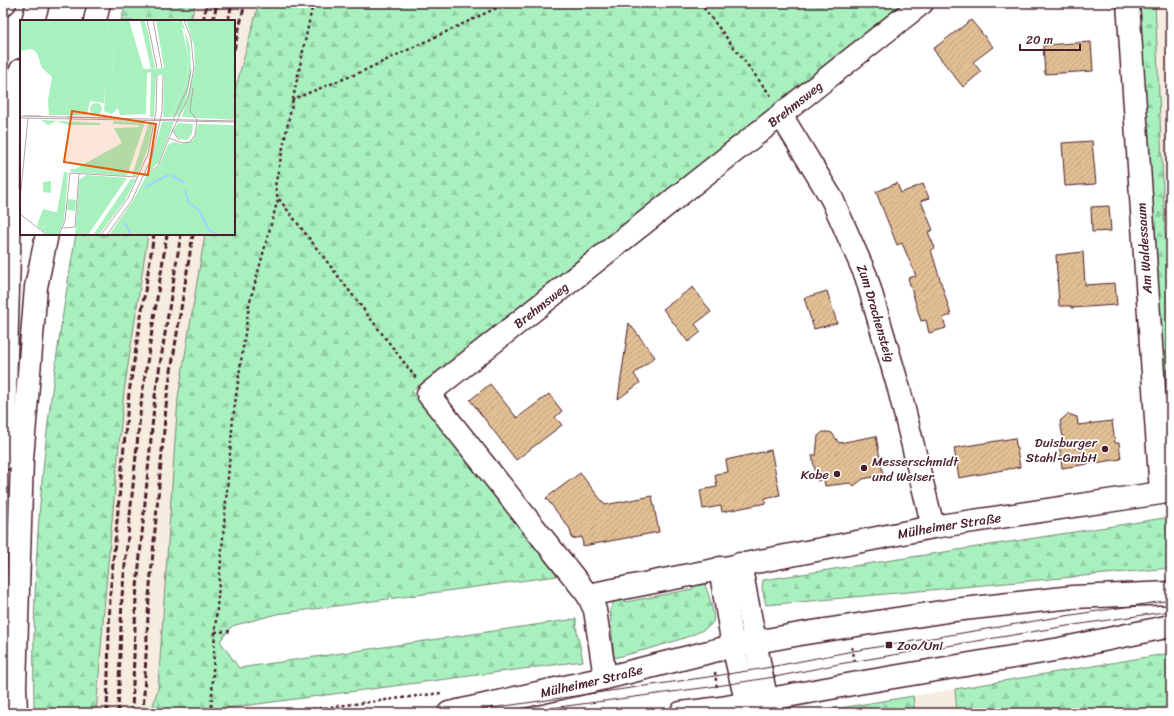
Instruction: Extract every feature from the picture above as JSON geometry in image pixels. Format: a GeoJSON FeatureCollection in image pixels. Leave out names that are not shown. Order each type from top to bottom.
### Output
{"type":"FeatureCollection","features":[{"type":"Feature","properties":{"kind":"main road"},"geometry":{"type":"LineString","coordinates":[[33,20],[38,3]]}},
{"type":"Feature","properties":{"kind":"main road"},"geometry":{"type":"LineString","coordinates":[[94,20],[99,3]]}},
{"type":"Feature","properties":{"kind":"main road","name":"Brehmsweg"},"geometry":{"type":"LineString","coordinates":[[428,394],[922,3]]}},
{"type":"Feature","properties":{"kind":"main road","name":"Am Waldessaum"},"geometry":{"type":"LineString","coordinates":[[1128,3],[1161,493]]}},
{"type":"Feature","properties":{"kind":"main road"},"geometry":{"type":"LineString","coordinates":[[3,144],[20,74]]}},
{"type":"Feature","properties":{"kind":"main road"},"geometry":{"type":"LineString","coordinates":[[3,459],[9,254],[11,113]]}},
{"type":"Feature","properties":{"kind":"main road","name":"Zum Drachensteig"},"geometry":{"type":"LineString","coordinates":[[781,115],[832,199],[866,276],[899,389],[933,527]]}},
{"type":"Feature","properties":{"kind":"main road"},"geometry":{"type":"LineString","coordinates":[[16,713],[15,687],[22,459],[36,287],[47,235]]}},
{"type":"Feature","properties":{"kind":"main road"},"geometry":{"type":"LineString","coordinates":[[428,394],[588,595],[595,610],[605,678]]}},
{"type":"Feature","properties":{"kind":"main road","name":"Mülheimer Straße"},"geometry":{"type":"LineString","coordinates":[[588,595],[933,527],[1161,493]]}},
{"type":"Feature","properties":{"kind":"main road"},"geometry":{"type":"LineString","coordinates":[[730,566],[755,642],[758,707]]}},
{"type":"Feature","properties":{"kind":"main road"},"geometry":{"type":"LineString","coordinates":[[730,566],[733,646],[758,707]]}},
{"type":"Feature","properties":{"kind":"main road","name":"Mülheimer Straße"},"geometry":{"type":"LineString","coordinates":[[449,713],[605,678],[733,646],[806,632],[954,610],[1073,597],[1171,593]]}},
{"type":"Feature","properties":{"kind":"main road"},"geometry":{"type":"LineString","coordinates":[[681,713],[721,708],[758,707],[858,683],[1060,649],[1171,626]]}},
{"type":"Feature","properties":{"kind":"path"},"geometry":{"type":"LineString","coordinates":[[313,3],[275,186],[278,199],[428,394]]}},
{"type":"Feature","properties":{"kind":"path"},"geometry":{"type":"LineString","coordinates":[[293,99],[360,72],[507,3]]}},
{"type":"Feature","properties":{"kind":"path"},"geometry":{"type":"LineString","coordinates":[[700,3],[774,100],[781,115]]}},
{"type":"Feature","properties":{"kind":"path"},"geometry":{"type":"LineString","coordinates":[[211,713],[215,632],[233,418],[249,305],[278,199]]}},
{"type":"Feature","properties":{"kind":"path"},"geometry":{"type":"LineString","coordinates":[[849,626],[858,683]]}},
{"type":"Feature","properties":{"kind":"path"},"geometry":{"type":"LineString","coordinates":[[215,632],[233,631]]}},
{"type":"Feature","properties":{"kind":"path"},"geometry":{"type":"LineString","coordinates":[[712,652],[721,708]]}},
{"type":"Feature","properties":{"kind":"shaded area"},"geometry":{"type":"Polygon","coordinates":[[[195,3],[259,3],[235,90],[235,20],[191,20],[195,3]]]}},
{"type":"Feature","properties":{"kind":"shaded area"},"geometry":{"type":"Polygon","coordinates":[[[1149,3],[1171,3],[1171,271],[1165,233],[1149,3]]]}},
{"type":"Feature","properties":{"kind":"shaded area"},"geometry":{"type":"Polygon","coordinates":[[[148,235],[205,235],[178,398],[158,688],[151,713],[96,713],[105,596],[124,391],[148,235]]]}},
{"type":"Feature","properties":{"kind":"shaded area"},"geometry":{"type":"Polygon","coordinates":[[[955,689],[957,713],[915,713],[913,696],[955,689]]]}},
{"type":"Feature","properties":{"kind":"green space"},"geometry":{"type":"Polygon","coordinates":[[[126,3],[195,3],[191,20],[121,20],[126,3]]]}},
{"type":"Feature","properties":{"kind":"green space"},"geometry":{"type":"Polygon","coordinates":[[[259,3],[903,3],[412,391],[557,576],[277,614],[232,626],[220,641],[239,668],[576,619],[583,661],[190,713],[151,713],[158,688],[178,398],[205,235],[235,235],[235,90],[259,3]]]}},
{"type":"Feature","properties":{"kind":"green space"},"geometry":{"type":"Polygon","coordinates":[[[1135,3],[1155,3],[1165,233],[1171,271],[1171,458],[1135,3]]]}},
{"type":"Feature","properties":{"kind":"green space"},"geometry":{"type":"Polygon","coordinates":[[[76,235],[148,235],[124,391],[96,713],[34,713],[35,586],[38,526],[46,442],[62,317],[76,235]]]}},
{"type":"Feature","properties":{"kind":"green space"},"geometry":{"type":"Polygon","coordinates":[[[1171,517],[1171,568],[766,605],[762,588],[763,580],[1171,517]]]}},
{"type":"Feature","properties":{"kind":"green space"},"geometry":{"type":"Polygon","coordinates":[[[703,581],[709,595],[714,619],[713,622],[697,633],[614,658],[610,610],[616,597],[623,596],[626,602],[693,589],[692,583],[703,581]]]}},
{"type":"Feature","properties":{"kind":"green space"},"geometry":{"type":"Polygon","coordinates":[[[1171,653],[1171,713],[957,713],[955,689],[1171,653]]]}},
{"type":"Feature","properties":{"kind":"green space"},"geometry":{"type":"Polygon","coordinates":[[[913,696],[915,713],[810,713],[913,696]]]}},
{"type":"Feature","properties":{"kind":"building"},"geometry":{"type":"Polygon","coordinates":[[[971,20],[993,47],[973,62],[981,72],[963,87],[933,49],[971,20]]]}},
{"type":"Feature","properties":{"kind":"building"},"geometry":{"type":"Polygon","coordinates":[[[1091,42],[1093,71],[1045,74],[1043,45],[1091,42]]]}},
{"type":"Feature","properties":{"kind":"building"},"geometry":{"type":"Polygon","coordinates":[[[1092,141],[1096,184],[1065,186],[1062,143],[1092,141]]]}},
{"type":"Feature","properties":{"kind":"building"},"geometry":{"type":"Polygon","coordinates":[[[897,183],[901,193],[923,184],[929,198],[921,201],[933,230],[928,232],[935,248],[931,250],[951,315],[943,318],[946,328],[929,333],[926,320],[921,321],[908,278],[916,276],[902,243],[897,245],[876,192],[897,183]]]}},
{"type":"Feature","properties":{"kind":"building"},"geometry":{"type":"Polygon","coordinates":[[[1109,206],[1111,231],[1092,232],[1091,207],[1109,206]]]}},
{"type":"Feature","properties":{"kind":"building"},"geometry":{"type":"Polygon","coordinates":[[[1083,252],[1085,285],[1115,283],[1117,305],[1071,308],[1071,306],[1059,306],[1056,255],[1083,252]]]}},
{"type":"Feature","properties":{"kind":"building"},"geometry":{"type":"Polygon","coordinates":[[[693,287],[711,312],[695,324],[701,332],[688,342],[663,309],[693,287]]]}},
{"type":"Feature","properties":{"kind":"building"},"geometry":{"type":"Polygon","coordinates":[[[827,291],[837,323],[814,329],[804,298],[827,291]]]}},
{"type":"Feature","properties":{"kind":"building"},"geometry":{"type":"Polygon","coordinates":[[[629,323],[655,357],[634,374],[640,383],[618,399],[629,323]]]}},
{"type":"Feature","properties":{"kind":"building"},"geometry":{"type":"Polygon","coordinates":[[[490,384],[517,418],[549,394],[562,411],[555,417],[562,425],[516,460],[470,400],[490,384]]]}},
{"type":"Feature","properties":{"kind":"building"},"geometry":{"type":"Polygon","coordinates":[[[1068,414],[1077,417],[1078,425],[1112,421],[1115,443],[1119,443],[1121,459],[1062,468],[1059,443],[1064,443],[1060,421],[1068,414]]]}},
{"type":"Feature","properties":{"kind":"building"},"geometry":{"type":"Polygon","coordinates":[[[823,432],[832,433],[839,443],[876,436],[883,475],[863,479],[854,486],[850,483],[825,486],[824,479],[817,481],[812,455],[816,455],[818,436],[823,432]]]}},
{"type":"Feature","properties":{"kind":"building"},"geometry":{"type":"Polygon","coordinates":[[[1015,438],[1020,467],[959,478],[954,448],[1015,438]]]}},
{"type":"Feature","properties":{"kind":"building"},"geometry":{"type":"Polygon","coordinates":[[[771,450],[780,495],[765,498],[766,503],[722,512],[721,506],[703,509],[700,490],[717,487],[715,474],[728,472],[726,460],[771,450]]]}},
{"type":"Feature","properties":{"kind":"building"},"geometry":{"type":"Polygon","coordinates":[[[580,473],[605,505],[652,496],[659,532],[583,546],[582,537],[572,539],[570,529],[546,498],[580,473]]]}},
{"type":"Feature","properties":{"kind":"tram line"},"geometry":{"type":"LineString","coordinates":[[456,713],[760,669],[853,651],[1171,600]]}},
{"type":"Feature","properties":{"kind":"tram line"},"geometry":{"type":"LineString","coordinates":[[514,713],[717,686],[1067,626],[1171,611]]}},
{"type":"Feature","properties":{"kind":"railway"},"geometry":{"type":"LineString","coordinates":[[203,20],[207,3]]}},
{"type":"Feature","properties":{"kind":"railway"},"geometry":{"type":"LineString","coordinates":[[213,20],[217,3]]}},
{"type":"Feature","properties":{"kind":"railway"},"geometry":{"type":"LineString","coordinates":[[228,20],[232,3]]}},
{"type":"Feature","properties":{"kind":"railway"},"geometry":{"type":"LineString","coordinates":[[235,46],[245,3]]}},
{"type":"Feature","properties":{"kind":"railway"},"geometry":{"type":"LineString","coordinates":[[107,713],[110,595],[129,393],[154,235]]}},
{"type":"Feature","properties":{"kind":"railway"},"geometry":{"type":"LineString","coordinates":[[118,713],[122,596],[142,395],[167,235]]}},
{"type":"Feature","properties":{"kind":"railway"},"geometry":{"type":"LineString","coordinates":[[132,713],[136,598],[155,396],[181,235]]}},
{"type":"Feature","properties":{"kind":"railway"},"geometry":{"type":"LineString","coordinates":[[143,713],[149,597],[167,396],[193,235]]}},
{"type":"Feature","properties":{"kind":"place","name":"Duisburger Stahl-GmbH"},"geometry":{"type":"Point","coordinates":[1105,449]}},
{"type":"Feature","properties":{"kind":"place","name":"Messerschmidt und Weiser"},"geometry":{"type":"Point","coordinates":[864,468]}},
{"type":"Feature","properties":{"kind":"place","name":"Kobe"},"geometry":{"type":"Point","coordinates":[837,474]}},
{"type":"Feature","properties":{"kind":"place","name":"Zoo/Uni"},"geometry":{"type":"Point","coordinates":[889,645]}}]}
